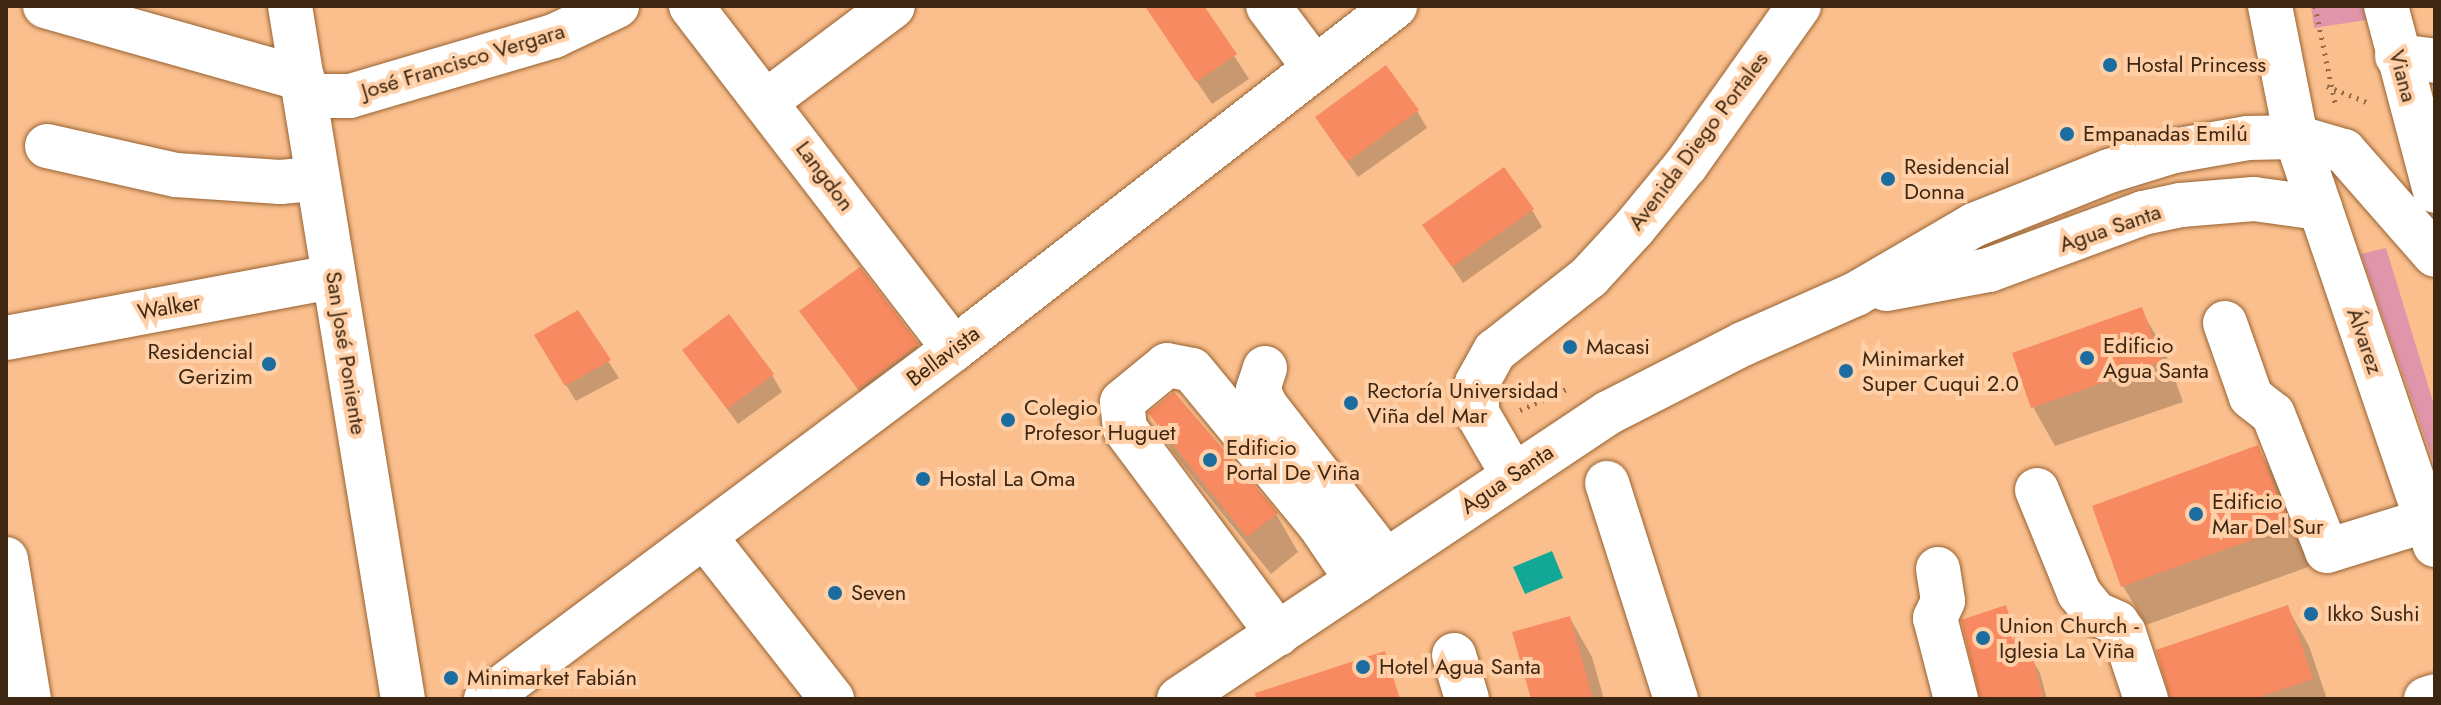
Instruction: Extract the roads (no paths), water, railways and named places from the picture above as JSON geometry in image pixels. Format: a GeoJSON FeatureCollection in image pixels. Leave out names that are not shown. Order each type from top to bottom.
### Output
{"type":"FeatureCollection","features":[{"type":"Feature","properties":{"kind":"street","name":"José Francisco Vergara"},"geometry":{"type":"LineString","coordinates":[[45,6],[304,87],[350,96],[551,21],[617,6]]}},
{"type":"Feature","properties":{"kind":"street","name":"San José Poniente"},"geometry":{"type":"LineString","coordinates":[[290,6],[403,699]]}},
{"type":"Feature","properties":{"kind":"street","name":"Langdon"},"geometry":{"type":"LineString","coordinates":[[691,6],[768,100],[954,349]]}},
{"type":"Feature","properties":{"kind":"street"},"geometry":{"type":"LineString","coordinates":[[768,100],[893,6]]}},
{"type":"Feature","properties":{"kind":"street"},"geometry":{"type":"LineString","coordinates":[[1268,6],[1314,67]]}},
{"type":"Feature","properties":{"kind":"street","name":"Bellavista"},"geometry":{"type":"LineString","coordinates":[[486,699],[954,349],[1395,6]]}},
{"type":"Feature","properties":{"kind":"street","name":"Avenida Diego Portales"},"geometry":{"type":"LineString","coordinates":[[1513,475],[1477,413],[1477,383],[1495,351],[1589,277],[1625,238],[1686,165],[1799,6]]}},
{"type":"Feature","properties":{"kind":"street","name":"Álvarez"},"geometry":{"type":"LineString","coordinates":[[2270,6],[2296,137],[2431,533]]}},
{"type":"Feature","properties":{"kind":"street","name":"Viana"},"geometry":{"type":"LineString","coordinates":[[2386,6],[2416,58],[2435,191]]}},
{"type":"Feature","properties":{"kind":"street","name":"Agua Santa"},"geometry":{"type":"LineString","coordinates":[[1179,699],[1513,475],[1674,377],[1856,294],[1974,225],[2109,171],[2174,151],[2248,138],[2296,137],[2344,151],[2435,255]]}},
{"type":"Feature","properties":{"kind":"street"},"geometry":{"type":"LineString","coordinates":[[47,146],[176,175],[280,182],[317,179]]}},
{"type":"Feature","properties":{"kind":"street","name":"Agua Santa"},"geometry":{"type":"LineString","coordinates":[[1856,294],[1989,270],[2143,213],[2181,205],[2254,199],[2320,208]]}},
{"type":"Feature","properties":{"kind":"street","name":"Walker"},"geometry":{"type":"LineString","coordinates":[[6,338],[333,277]]}},
{"type":"Feature","properties":{"kind":"street"},"geometry":{"type":"LineString","coordinates":[[2225,323],[2251,397],[2273,414],[2327,551],[2431,533]]}},
{"type":"Feature","properties":{"kind":"street"},"geometry":{"type":"LineString","coordinates":[[1278,634],[1125,429],[1122,402],[1167,365],[1192,370],[1319,524],[1372,571]]}},
{"type":"Feature","properties":{"kind":"street"},"geometry":{"type":"LineString","coordinates":[[1265,368],[1258,389],[1265,405],[1372,571]]}},
{"type":"Feature","properties":{"kind":"street"},"geometry":{"type":"LineString","coordinates":[[1607,483],[1676,699]]}},
{"type":"Feature","properties":{"kind":"street"},"geometry":{"type":"LineString","coordinates":[[2037,490],[2079,593],[2095,613],[2117,623],[2124,633],[2146,699]]}},
{"type":"Feature","properties":{"kind":"street"},"geometry":{"type":"LineString","coordinates":[[705,537],[832,699]]}},
{"type":"Feature","properties":{"kind":"street"},"geometry":{"type":"LineString","coordinates":[[6,559],[29,699]]}},
{"type":"Feature","properties":{"kind":"street"},"geometry":{"type":"LineString","coordinates":[[1938,569],[1943,601],[1935,618],[1956,699]]}},
{"type":"Feature","properties":{"kind":"street"},"geometry":{"type":"LineString","coordinates":[[1454,655],[1467,699]]}},
{"type":"Feature","properties":{"kind":"street"},"geometry":{"type":"LineString","coordinates":[[2426,699],[2435,696]]}},
{"type":"Feature","properties":{"kind":"water"},"geometry":{"type":"Polygon","coordinates":[[[1552,551],[1563,578],[1525,594],[1513,567],[1552,551]]]}},
{"type":"Feature","properties":{"kind":"place","name":"Hostal Princess"},"geometry":{"type":"Point","coordinates":[2110,65]}},
{"type":"Feature","properties":{"kind":"place","name":"Empanadas Emilú"},"geometry":{"type":"Point","coordinates":[2067,134]}},
{"type":"Feature","properties":{"kind":"place","name":"Residencial Donna"},"geometry":{"type":"Point","coordinates":[1888,179]}},
{"type":"Feature","properties":{"kind":"place","name":"Macasi"},"geometry":{"type":"Point","coordinates":[1570,347]}},
{"type":"Feature","properties":{"kind":"place","name":"Edificio Agua Santa"},"geometry":{"type":"Point","coordinates":[2087,358]}},
{"type":"Feature","properties":{"kind":"place","name":"Residencial Gerizim"},"geometry":{"type":"Point","coordinates":[269,364]}},
{"type":"Feature","properties":{"kind":"place","name":"Minimarket Super Cuqui 2.0"},"geometry":{"type":"Point","coordinates":[1846,371]}},
{"type":"Feature","properties":{"kind":"place","name":"Rectoría Universidad Viña del Mar"},"geometry":{"type":"Point","coordinates":[1351,403]}},
{"type":"Feature","properties":{"kind":"place","name":"Colegio Profesor Huguet"},"geometry":{"type":"Point","coordinates":[1008,420]}},
{"type":"Feature","properties":{"kind":"place","name":"Edificio Portal De Viña"},"geometry":{"type":"Point","coordinates":[1210,460]}},
{"type":"Feature","properties":{"kind":"place","name":"Hostal La Oma"},"geometry":{"type":"Point","coordinates":[923,479]}},
{"type":"Feature","properties":{"kind":"place","name":"Edificio Mar Del Sur"},"geometry":{"type":"Point","coordinates":[2196,514]}},
{"type":"Feature","properties":{"kind":"place","name":"Seven"},"geometry":{"type":"Point","coordinates":[835,593]}},
{"type":"Feature","properties":{"kind":"place","name":"Ikko Sushi"},"geometry":{"type":"Point","coordinates":[2311,614]}},
{"type":"Feature","properties":{"kind":"place","name":"Union Church - Iglesia La Viña"},"geometry":{"type":"Point","coordinates":[1983,638]}},
{"type":"Feature","properties":{"kind":"place","name":"Hotel Agua Santa"},"geometry":{"type":"Point","coordinates":[1363,667]}},
{"type":"Feature","properties":{"kind":"place","name":"Minimarket Fabián"},"geometry":{"type":"Point","coordinates":[451,678]}}]}
